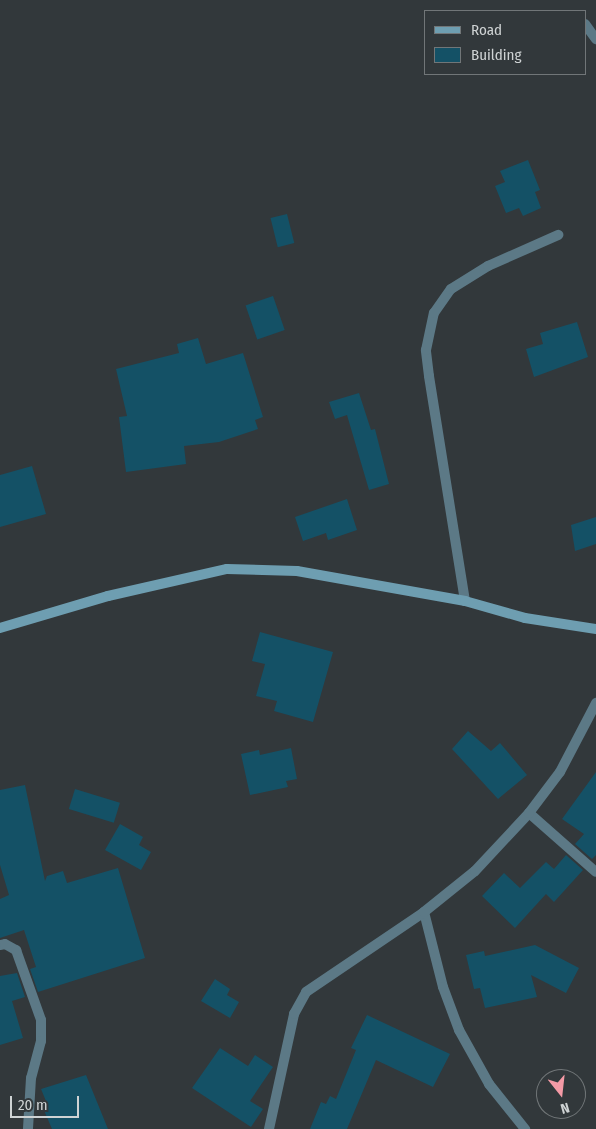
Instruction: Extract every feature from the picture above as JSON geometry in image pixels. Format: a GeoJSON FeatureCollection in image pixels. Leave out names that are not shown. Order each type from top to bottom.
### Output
{"type":"FeatureCollection","features":[{"type":"Feature","properties":{"kind":"main road"},"geometry":{"type":"LineString","coordinates":[[0,628],[108,596],[227,569],[297,571],[465,601],[525,618],[596,629]]}},
{"type":"Feature","properties":{"kind":"street"},"geometry":{"type":"LineString","coordinates":[[586,25],[596,39]]}},
{"type":"Feature","properties":{"kind":"street"},"geometry":{"type":"LineString","coordinates":[[465,601],[426,350],[434,313],[450,289],[518,251],[558,236]]}},
{"type":"Feature","properties":{"kind":"street"},"geometry":{"type":"LineString","coordinates":[[268,1129],[294,1014],[306,992],[424,912],[475,871],[529,813],[560,772],[596,704]]}},
{"type":"Feature","properties":{"kind":"street"},"geometry":{"type":"LineString","coordinates":[[529,813],[596,872]]}},
{"type":"Feature","properties":{"kind":"street"},"geometry":{"type":"LineString","coordinates":[[424,912],[443,987],[458,1030],[489,1084],[525,1129]]}},
{"type":"Feature","properties":{"kind":"street"},"geometry":{"type":"LineString","coordinates":[[0,945],[5,944],[16,950],[41,1020],[41,1041],[31,1078],[28,1129]]}},
{"type":"Feature","properties":{"kind":"building"},"geometry":{"type":"Polygon","coordinates":[[[528,160],[540,190],[535,192],[541,208],[523,216],[519,208],[506,213],[495,186],[505,182],[500,171],[528,160]]]}},
{"type":"Feature","properties":{"kind":"building"},"geometry":{"type":"Polygon","coordinates":[[[287,214],[294,243],[278,247],[271,218],[287,214]]]}},
{"type":"Feature","properties":{"kind":"building"},"geometry":{"type":"Polygon","coordinates":[[[273,296],[285,330],[257,339],[246,305],[273,296]]]}},
{"type":"Feature","properties":{"kind":"building"},"geometry":{"type":"Polygon","coordinates":[[[577,322],[588,357],[534,377],[526,349],[543,344],[540,333],[577,322]]]}},
{"type":"Feature","properties":{"kind":"building"},"geometry":{"type":"Polygon","coordinates":[[[198,338],[206,364],[243,353],[263,417],[255,420],[258,429],[219,442],[184,446],[186,464],[126,472],[119,417],[127,416],[116,369],[179,353],[177,344],[198,338]]]}},
{"type":"Feature","properties":{"kind":"building"},"geometry":{"type":"Polygon","coordinates":[[[359,393],[371,430],[375,429],[389,484],[369,490],[347,415],[335,419],[329,402],[359,393]]]}},
{"type":"Feature","properties":{"kind":"building"},"geometry":{"type":"Polygon","coordinates":[[[32,466],[46,514],[0,527],[0,475],[32,466]]]}},
{"type":"Feature","properties":{"kind":"building"},"geometry":{"type":"Polygon","coordinates":[[[347,499],[357,530],[328,540],[326,533],[303,541],[295,517],[347,499]]]}},
{"type":"Feature","properties":{"kind":"building"},"geometry":{"type":"Polygon","coordinates":[[[596,517],[596,544],[575,551],[571,525],[596,517]]]}},
{"type":"Feature","properties":{"kind":"building"},"geometry":{"type":"Polygon","coordinates":[[[260,632],[333,652],[313,722],[274,711],[277,701],[256,696],[265,664],[252,661],[260,632]]]}},
{"type":"Feature","properties":{"kind":"building"},"geometry":{"type":"Polygon","coordinates":[[[468,731],[491,751],[500,743],[527,775],[498,799],[452,749],[468,731]]]}},
{"type":"Feature","properties":{"kind":"building"},"geometry":{"type":"Polygon","coordinates":[[[291,748],[297,779],[286,781],[288,787],[250,795],[241,754],[259,750],[260,755],[291,748]]]}},
{"type":"Feature","properties":{"kind":"building"},"geometry":{"type":"Polygon","coordinates":[[[596,772],[596,855],[592,859],[575,844],[584,834],[562,819],[596,772]]]}},
{"type":"Feature","properties":{"kind":"building"},"geometry":{"type":"Polygon","coordinates":[[[25,785],[45,881],[47,876],[63,871],[67,883],[118,868],[145,958],[38,992],[30,969],[36,967],[24,930],[0,938],[0,899],[9,895],[0,865],[0,790],[25,785]]]}},
{"type":"Feature","properties":{"kind":"building"},"geometry":{"type":"Polygon","coordinates":[[[75,789],[120,803],[114,823],[69,809],[75,789]]]}},
{"type":"Feature","properties":{"kind":"building"},"geometry":{"type":"Polygon","coordinates":[[[120,824],[143,837],[139,845],[151,852],[141,870],[105,850],[120,824]]]}},
{"type":"Feature","properties":{"kind":"building"},"geometry":{"type":"Polygon","coordinates":[[[566,855],[583,870],[554,902],[546,894],[515,928],[482,896],[504,873],[520,888],[546,862],[554,869],[566,855]]]}},
{"type":"Feature","properties":{"kind":"building"},"geometry":{"type":"Polygon","coordinates":[[[535,945],[579,968],[566,993],[531,975],[537,997],[485,1008],[480,988],[474,989],[466,955],[484,951],[485,956],[535,945]]]}},
{"type":"Feature","properties":{"kind":"building"},"geometry":{"type":"Polygon","coordinates":[[[17,973],[25,997],[12,1001],[23,1038],[0,1045],[0,976],[17,973]]]}},
{"type":"Feature","properties":{"kind":"building"},"geometry":{"type":"Polygon","coordinates":[[[215,979],[230,989],[227,995],[239,1002],[230,1018],[201,1001],[215,979]]]}},
{"type":"Feature","properties":{"kind":"building"},"geometry":{"type":"Polygon","coordinates":[[[367,1015],[450,1054],[433,1087],[376,1060],[347,1129],[310,1129],[321,1102],[326,1104],[330,1096],[336,1099],[356,1050],[351,1048],[367,1015]]]}},
{"type":"Feature","properties":{"kind":"building"},"geometry":{"type":"Polygon","coordinates":[[[220,1048],[248,1066],[255,1055],[273,1067],[250,1101],[263,1109],[251,1127],[192,1088],[220,1048]]]}},
{"type":"Feature","properties":{"kind":"building"},"geometry":{"type":"Polygon","coordinates":[[[86,1075],[108,1129],[52,1129],[43,1108],[48,1106],[41,1089],[86,1075]]]}}]}
